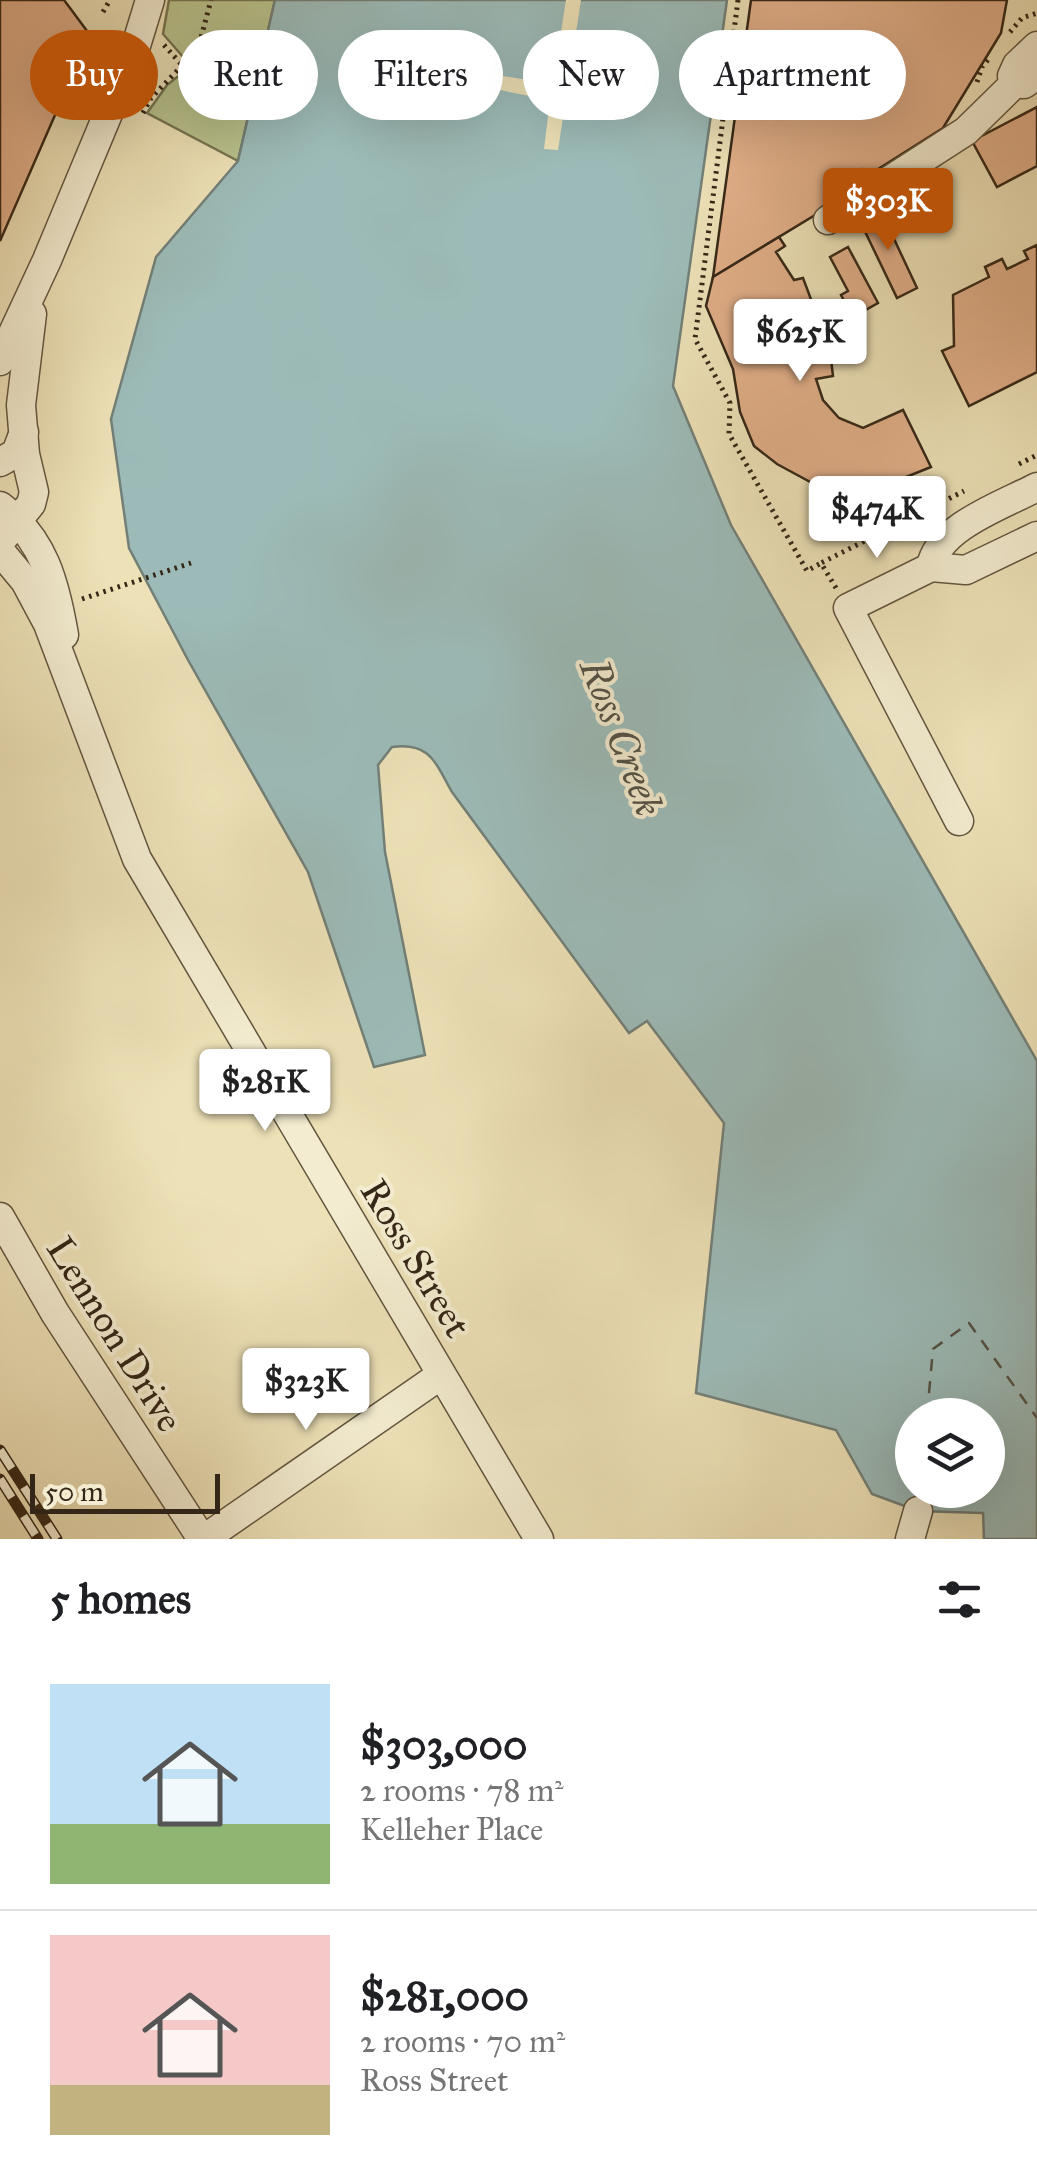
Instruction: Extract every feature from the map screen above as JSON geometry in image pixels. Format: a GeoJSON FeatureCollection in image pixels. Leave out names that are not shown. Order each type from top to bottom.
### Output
{"type":"FeatureCollection","features":[{"type":"Feature","properties":{"kind":"street"},"geometry":{"type":"LineString","coordinates":[[0,362],[135,49],[150,0]]}},
{"type":"Feature","properties":{"kind":"street"},"geometry":{"type":"LineString","coordinates":[[1026,79],[1012,76],[1017,65],[1037,46]]}},
{"type":"Feature","properties":{"kind":"street"},"geometry":{"type":"LineString","coordinates":[[828,220],[966,131],[1026,79]]}},
{"type":"Feature","properties":{"kind":"street"},"geometry":{"type":"LineString","coordinates":[[6,523],[34,496],[21,396],[25,357],[47,260]]}},
{"type":"Feature","properties":{"kind":"street"},"geometry":{"type":"LineString","coordinates":[[0,462],[16,453],[24,432]]}},
{"type":"Feature","properties":{"kind":"street"},"geometry":{"type":"LineString","coordinates":[[931,567],[948,536],[1037,487]]}},
{"type":"Feature","properties":{"kind":"street","name":"Ross Street"},"geometry":{"type":"LineString","coordinates":[[6,523],[36,543],[52,579],[75,690]]}},
{"type":"Feature","properties":{"kind":"street"},"geometry":{"type":"LineString","coordinates":[[958,820],[848,608],[931,567],[966,570],[1037,536]]}},
{"type":"Feature","properties":{"kind":"street","name":"Ross Street"},"geometry":{"type":"LineString","coordinates":[[0,551],[37,601],[138,859],[539,1539]]}},
{"type":"Feature","properties":{"kind":"street","name":"Lennon Drive"},"geometry":{"type":"LineString","coordinates":[[0,1217],[55,1313],[203,1539]]}},
{"type":"Feature","properties":{"kind":"street"},"geometry":{"type":"LineString","coordinates":[[203,1539],[441,1375]]}},
{"type":"Feature","properties":{"kind":"street"},"geometry":{"type":"LineString","coordinates":[[910,1539],[918,1511]]}},
{"type":"Feature","properties":{"kind":"path"},"geometry":{"type":"LineString","coordinates":[[102,12],[110,0]]}},
{"type":"Feature","properties":{"kind":"path"},"geometry":{"type":"LineString","coordinates":[[203,30],[211,0]]}},
{"type":"Feature","properties":{"kind":"path"},"geometry":{"type":"LineString","coordinates":[[738,0],[695,339],[730,403],[730,434],[807,571],[970,488]]}},
{"type":"Feature","properties":{"kind":"path"},"geometry":{"type":"LineString","coordinates":[[158,46],[166,29]]}},
{"type":"Feature","properties":{"kind":"path"},"geometry":{"type":"LineString","coordinates":[[162,43],[178,60]]}},
{"type":"Feature","properties":{"kind":"path"},"geometry":{"type":"LineString","coordinates":[[158,90],[178,68]]}},
{"type":"Feature","properties":{"kind":"path"},"geometry":{"type":"LineString","coordinates":[[1004,471],[1037,455]]}},
{"type":"Feature","properties":{"kind":"path"},"geometry":{"type":"LineString","coordinates":[[82,599],[191,563]]}},
{"type":"Feature","properties":{"kind":"path"},"geometry":{"type":"LineString","coordinates":[[821,563],[848,608]]}},
{"type":"Feature","properties":{"kind":"green space"},"geometry":{"type":"Polygon","coordinates":[[[169,0],[275,0],[268,30],[178,30],[178,51],[163,34],[169,0]]]}},
{"type":"Feature","properties":{"kind":"green space"},"geometry":{"type":"Polygon","coordinates":[[[178,76],[178,120],[247,120],[238,161],[158,119],[158,98],[178,76]]]}},
{"type":"Feature","properties":{"kind":"water","name":"Ross Creek"},"geometry":{"type":"Polygon","coordinates":[[[275,0],[727,0],[723,30],[679,30],[679,120],[710,120],[673,386],[731,525],[1037,1061],[1037,1539],[984,1539],[983,1513],[910,1508],[1005,1508],[1005,1398],[895,1398],[895,1502],[872,1494],[836,1430],[696,1393],[724,1123],[647,1021],[629,1033],[452,792],[436,763],[423,751],[405,746],[392,747],[378,765],[385,852],[425,1055],[374,1067],[308,872],[129,548],[111,419],[156,257],[238,161],[247,120],[318,120],[318,30],[268,30],[275,0]]]}},
{"type":"Feature","properties":{"kind":"pier"},"geometry":{"type":"Polygon","coordinates":[[[566,0],[581,0],[576,30],[561,30],[566,0]]]}},
{"type":"Feature","properties":{"kind":"pier"},"geometry":{"type":"Polygon","coordinates":[[[503,76],[523,79],[523,95],[503,91],[503,76]]]}},
{"type":"Feature","properties":{"kind":"pier"},"geometry":{"type":"Polygon","coordinates":[[[548,120],[563,120],[558,150],[544,149],[548,120]]]}},
{"type":"Feature","properties":{"kind":"building"},"geometry":{"type":"Polygon","coordinates":[[[0,0],[64,0],[86,30],[30,30],[30,120],[53,120],[0,241],[0,0]]]}},
{"type":"Feature","properties":{"kind":"building"},"geometry":{"type":"Polygon","coordinates":[[[751,0],[1007,0],[1001,33],[943,128],[875,171],[862,169],[841,183],[848,195],[713,277],[735,120],[906,120],[906,30],[747,30],[751,0]]]}},
{"type":"Feature","properties":{"kind":"building"},"geometry":{"type":"Polygon","coordinates":[[[1037,107],[1037,166],[997,187],[972,141],[1037,107]]]}},
{"type":"Feature","properties":{"kind":"building"},"geometry":{"type":"Polygon","coordinates":[[[880,209],[917,288],[897,298],[859,219],[880,209]]]}},
{"type":"Feature","properties":{"kind":"building"},"geometry":{"type":"Polygon","coordinates":[[[779,237],[785,246],[776,252],[794,280],[803,278],[830,350],[833,376],[816,379],[823,400],[839,418],[863,428],[903,410],[931,467],[896,481],[897,486],[862,487],[862,510],[777,464],[754,446],[740,412],[733,369],[706,306],[713,277],[779,237]]]}},
{"type":"Feature","properties":{"kind":"building"},"geometry":{"type":"Polygon","coordinates":[[[1037,245],[1037,372],[969,406],[942,351],[954,346],[953,295],[989,277],[985,267],[1002,259],[1007,269],[1028,259],[1024,251],[1037,245]]]}},
{"type":"Feature","properties":{"kind":"building"},"geometry":{"type":"Polygon","coordinates":[[[848,247],[878,303],[853,317],[841,295],[848,291],[830,257],[848,247]]]}},
{"type":"Feature","properties":{"kind":"ferry route"},"geometry":{"type":"LineString","coordinates":[[929,1398],[933,1349],[969,1323],[1037,1418]]}},
{"type":"Feature","properties":{"kind":"railway"},"geometry":{"type":"LineString","coordinates":[[0,1450],[57,1539]]}},
{"type":"Feature","properties":{"kind":"railway"},"geometry":{"type":"LineString","coordinates":[[0,1479],[38,1539]]}}]}
